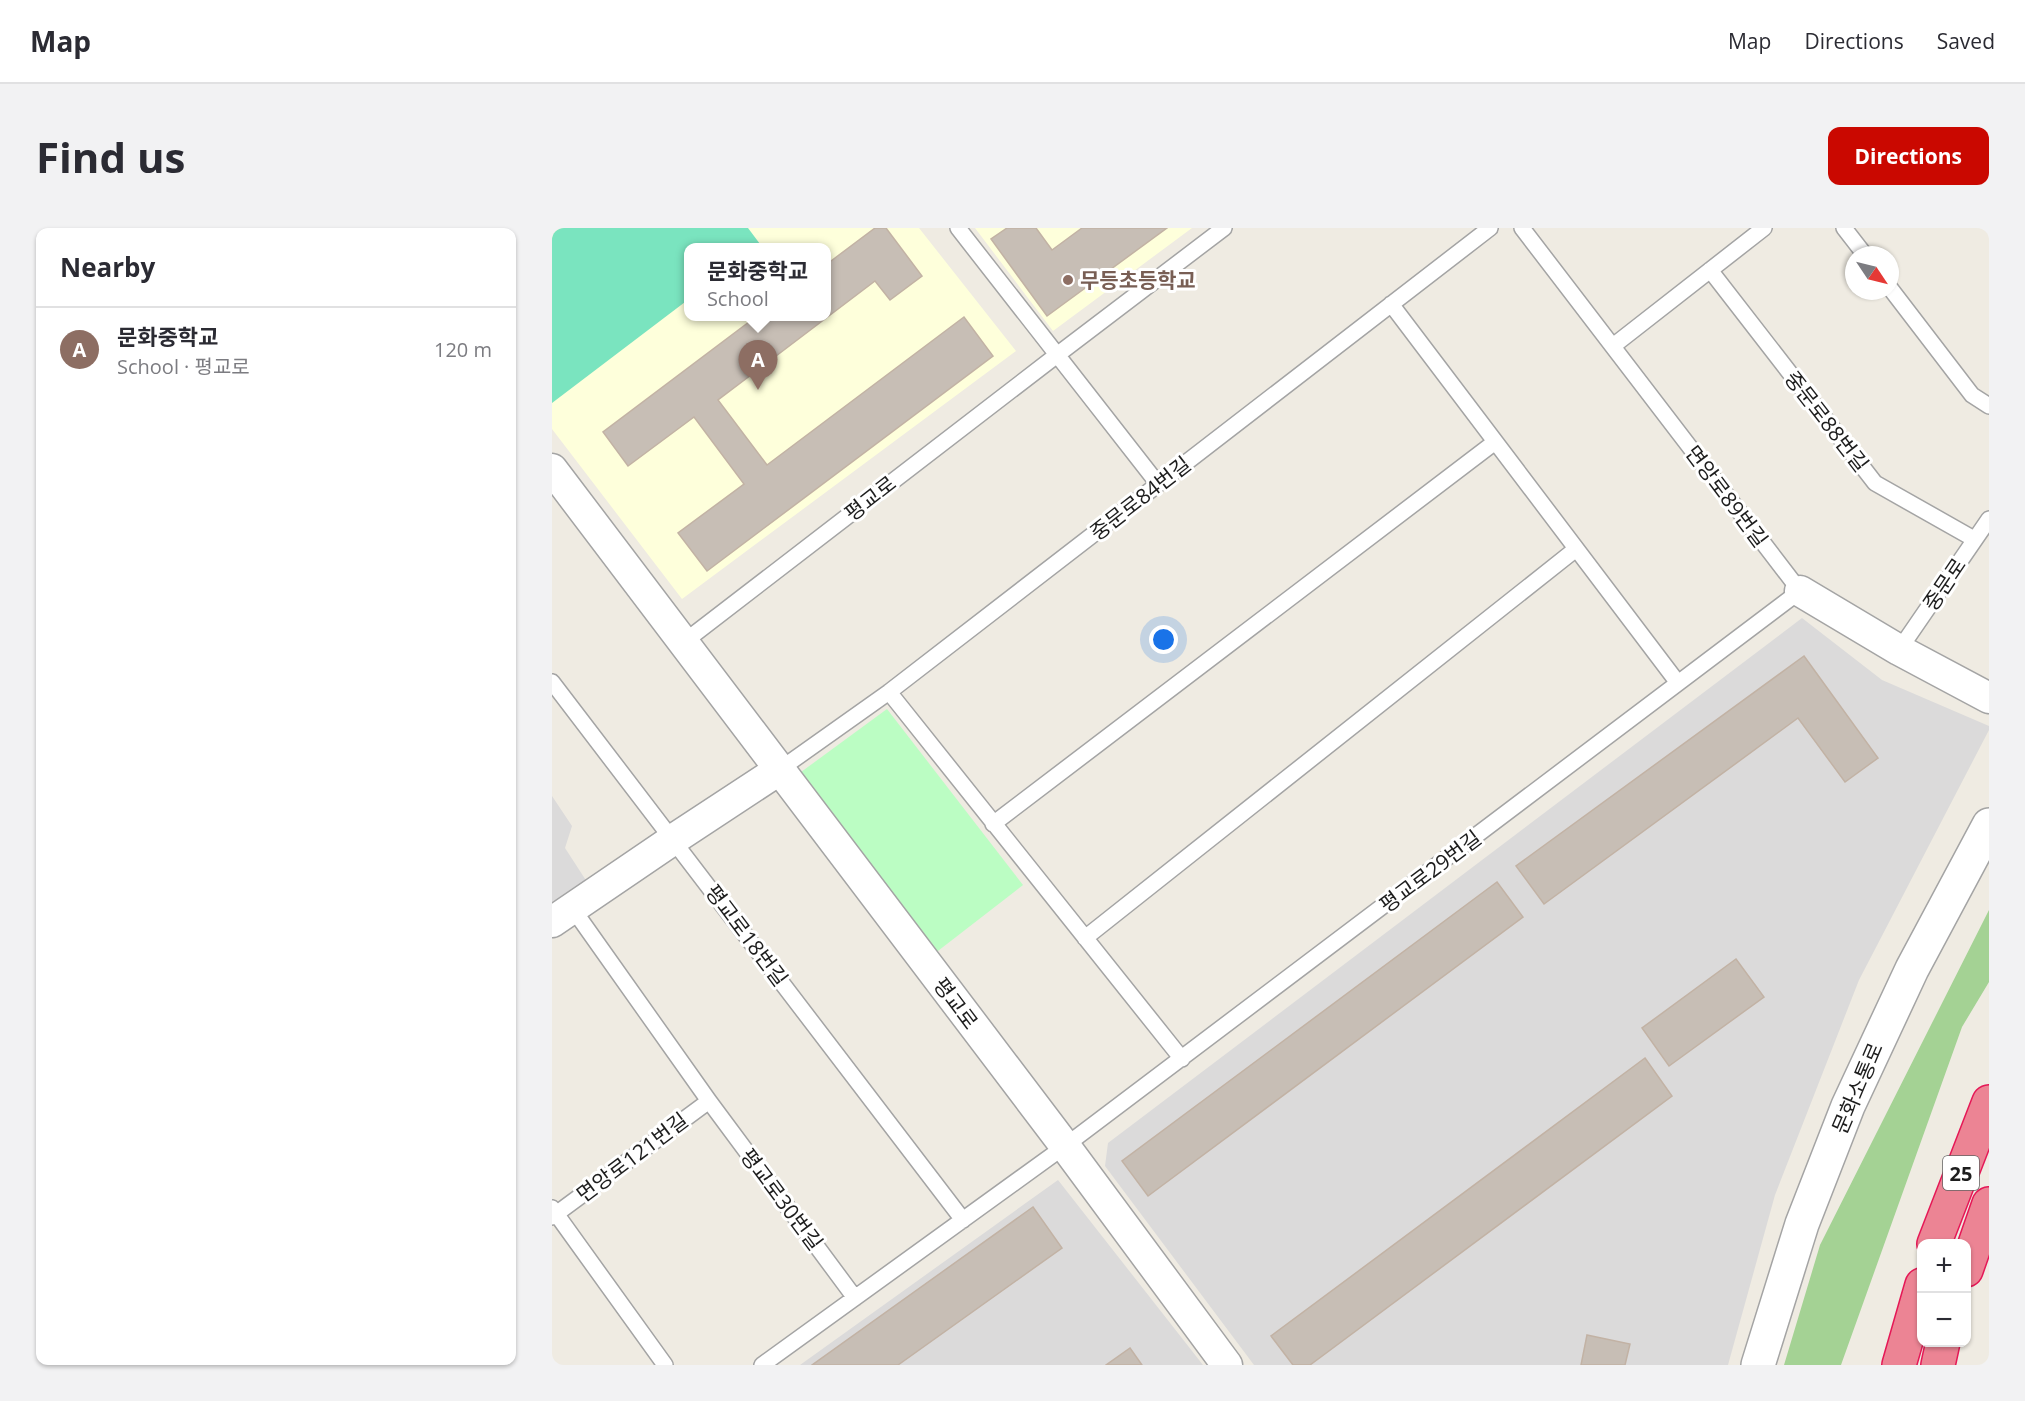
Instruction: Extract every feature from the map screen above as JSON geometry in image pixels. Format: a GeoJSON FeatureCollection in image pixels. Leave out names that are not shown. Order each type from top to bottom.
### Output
{"type":"FeatureCollection","features":[{"type":"Feature","properties":{"kind":"highway","name":"25"},"geometry":{"type":"LineString","coordinates":[[1936,1239],[1989,1102]]}},
{"type":"Feature","properties":{"kind":"highway","name":"25"},"geometry":{"type":"LineString","coordinates":[[1971,1256],[1989,1204]]}},
{"type":"Feature","properties":{"kind":"highway"},"geometry":{"type":"LineString","coordinates":[[1899,1365],[1920,1293]]}},
{"type":"Feature","properties":{"kind":"highway"},"geometry":{"type":"LineString","coordinates":[[1938,1365],[1942,1347]]}},
{"type":"Feature","properties":{"kind":"street","name":"평교로"},"geometry":{"type":"LineString","coordinates":[[552,469],[1065,1146],[1227,1365]]}},
{"type":"Feature","properties":{"kind":"street","name":"면앙로89번길"},"geometry":{"type":"LineString","coordinates":[[1800,591],[1899,650],[1989,698]]}},
{"type":"Feature","properties":{"kind":"street"},"geometry":{"type":"LineString","coordinates":[[562,916],[674,838],[779,770]]}},
{"type":"Feature","properties":{"kind":"street","name":"문화소통로"},"geometry":{"type":"LineString","coordinates":[[1758,1365],[1802,1224],[1848,1106],[1912,969],[1989,825]]}},
{"type":"Feature","properties":{"kind":"lane"},"geometry":{"type":"LineString","coordinates":[[958,228],[1158,484]]}},
{"type":"Feature","properties":{"kind":"lane"},"geometry":{"type":"LineString","coordinates":[[1056,355],[1224,228]]}},
{"type":"Feature","properties":{"kind":"lane","name":"중문로84번길"},"geometry":{"type":"LineString","coordinates":[[779,770],[889,692],[1490,228]]}},
{"type":"Feature","properties":{"kind":"lane","name":"면앙로89번길"},"geometry":{"type":"LineString","coordinates":[[1522,228],[1800,591]]}},
{"type":"Feature","properties":{"kind":"lane"},"geometry":{"type":"LineString","coordinates":[[1613,346],[1764,228]]}},
{"type":"Feature","properties":{"kind":"lane"},"geometry":{"type":"LineString","coordinates":[[1844,228],[1857,246]]}},
{"type":"Feature","properties":{"kind":"lane","name":"중문로88번길"},"geometry":{"type":"LineString","coordinates":[[1710,270],[1875,483],[1974,539]]}},
{"type":"Feature","properties":{"kind":"lane"},"geometry":{"type":"LineString","coordinates":[[1899,300],[1972,395],[1989,406]]}},
{"type":"Feature","properties":{"kind":"lane"},"geometry":{"type":"LineString","coordinates":[[1390,304],[1678,683]]}},
{"type":"Feature","properties":{"kind":"lane","name":"평교로"},"geometry":{"type":"LineString","coordinates":[[684,642],[1056,355]]}},
{"type":"Feature","properties":{"kind":"lane"},"geometry":{"type":"LineString","coordinates":[[993,824],[1495,442]]}},
{"type":"Feature","properties":{"kind":"lane","name":"중문로"},"geometry":{"type":"LineString","coordinates":[[1899,650],[1989,519]]}},
{"type":"Feature","properties":{"kind":"lane"},"geometry":{"type":"LineString","coordinates":[[1085,939],[1576,549]]}},
{"type":"Feature","properties":{"kind":"lane","name":"평교로29번길"},"geometry":{"type":"LineString","coordinates":[[1065,1146],[1800,591]]}},
{"type":"Feature","properties":{"kind":"lane","name":"평교로18번길"},"geometry":{"type":"LineString","coordinates":[[552,682],[674,838],[963,1220]]}},
{"type":"Feature","properties":{"kind":"lane"},"geometry":{"type":"LineString","coordinates":[[889,692],[1182,1059]]}},
{"type":"Feature","properties":{"kind":"lane"},"geometry":{"type":"LineString","coordinates":[[562,916],[709,1101]]}},
{"type":"Feature","properties":{"kind":"lane","name":"면앙로121번길"},"geometry":{"type":"LineString","coordinates":[[665,1365],[553,1213],[709,1101]]}},
{"type":"Feature","properties":{"kind":"lane","name":"평교로30번길"},"geometry":{"type":"LineString","coordinates":[[709,1101],[855,1298]]}},
{"type":"Feature","properties":{"kind":"lane"},"geometry":{"type":"LineString","coordinates":[[762,1365],[1065,1146]]}},
{"type":"Feature","properties":{"kind":"shaded area"},"geometry":{"type":"Polygon","coordinates":[[[552,228],[919,228],[1016,351],[682,599],[552,429],[552,228]]]}},
{"type":"Feature","properties":{"kind":"shaded area","name":"무등초등학교"},"geometry":{"type":"Polygon","coordinates":[[[975,228],[1192,228],[1053,331],[975,228]]]}},
{"type":"Feature","properties":{"kind":"shaded area"},"geometry":{"type":"Polygon","coordinates":[[[1802,618],[1882,680],[1989,726],[1989,730],[1859,980],[1775,1195],[1728,1365],[1254,1365],[1105,1166],[1108,1143],[1802,618]]]}},
{"type":"Feature","properties":{"kind":"shaded area"},"geometry":{"type":"Polygon","coordinates":[[[552,796],[572,826],[565,848],[589,885],[552,908],[552,796]]]}},
{"type":"Feature","properties":{"kind":"shaded area"},"geometry":{"type":"Polygon","coordinates":[[[1058,1180],[1203,1365],[800,1365],[1058,1180]]]}},
{"type":"Feature","properties":{"kind":"green space"},"geometry":{"type":"Polygon","coordinates":[[[552,228],[748,228],[759,243],[684,243],[684,303],[552,403],[552,228]]]}},
{"type":"Feature","properties":{"kind":"green space"},"geometry":{"type":"Polygon","coordinates":[[[887,709],[1023,885],[934,954],[797,775],[887,709]]]}},
{"type":"Feature","properties":{"kind":"green space"},"geometry":{"type":"Polygon","coordinates":[[[1989,910],[1989,982],[1962,1027],[1841,1365],[1784,1365],[1820,1245],[1989,910]]]}},
{"type":"Feature","properties":{"kind":"building"},"geometry":{"type":"Polygon","coordinates":[[[875,228],[886,228],[922,276],[890,300],[875,281],[831,314],[831,261],[875,228]]]}},
{"type":"Feature","properties":{"kind":"building","name":"무등초등학교"},"geometry":{"type":"Polygon","coordinates":[[[1007,228],[1036,228],[1052,250],[1082,228],[1167,228],[1047,316],[991,239],[1007,228]]]}},
{"type":"Feature","properties":{"kind":"building"},"geometry":{"type":"Polygon","coordinates":[[[964,317],[993,356],[707,571],[678,533],[744,484],[694,417],[628,466],[603,432],[750,321],[822,321],[718,400],[767,465],[964,317]]]}},
{"type":"Feature","properties":{"kind":"building"},"geometry":{"type":"Polygon","coordinates":[[[1804,656],[1878,758],[1845,782],[1798,718],[1544,904],[1516,866],[1804,656]]]}},
{"type":"Feature","properties":{"kind":"building"},"geometry":{"type":"Polygon","coordinates":[[[1497,882],[1523,917],[1148,1196],[1122,1161],[1497,882]]]}},
{"type":"Feature","properties":{"kind":"building"},"geometry":{"type":"Polygon","coordinates":[[[1736,959],[1764,997],[1669,1066],[1642,1028],[1736,959]]]}},
{"type":"Feature","properties":{"kind":"building"},"geometry":{"type":"Polygon","coordinates":[[[1645,1058],[1672,1096],[1310,1365],[1293,1365],[1271,1336],[1645,1058]]]}},
{"type":"Feature","properties":{"kind":"building"},"geometry":{"type":"Polygon","coordinates":[[[1033,1207],[1062,1248],[898,1365],[812,1365],[1033,1207]]]}},
{"type":"Feature","properties":{"kind":"building"},"geometry":{"type":"Polygon","coordinates":[[[1587,1335],[1630,1344],[1625,1365],[1581,1365],[1587,1335]]]}},
{"type":"Feature","properties":{"kind":"building"},"geometry":{"type":"Polygon","coordinates":[[[1130,1348],[1142,1365],[1106,1365],[1130,1348]]]}},
{"type":"Feature","properties":{"kind":"place","name":"무등초등학교"},"geometry":{"type":"Point","coordinates":[1068,280]}},
{"type":"Feature","properties":{"kind":"place","name":"문화중학교"},"geometry":{"type":"Point","coordinates":[758,390]}}]}
